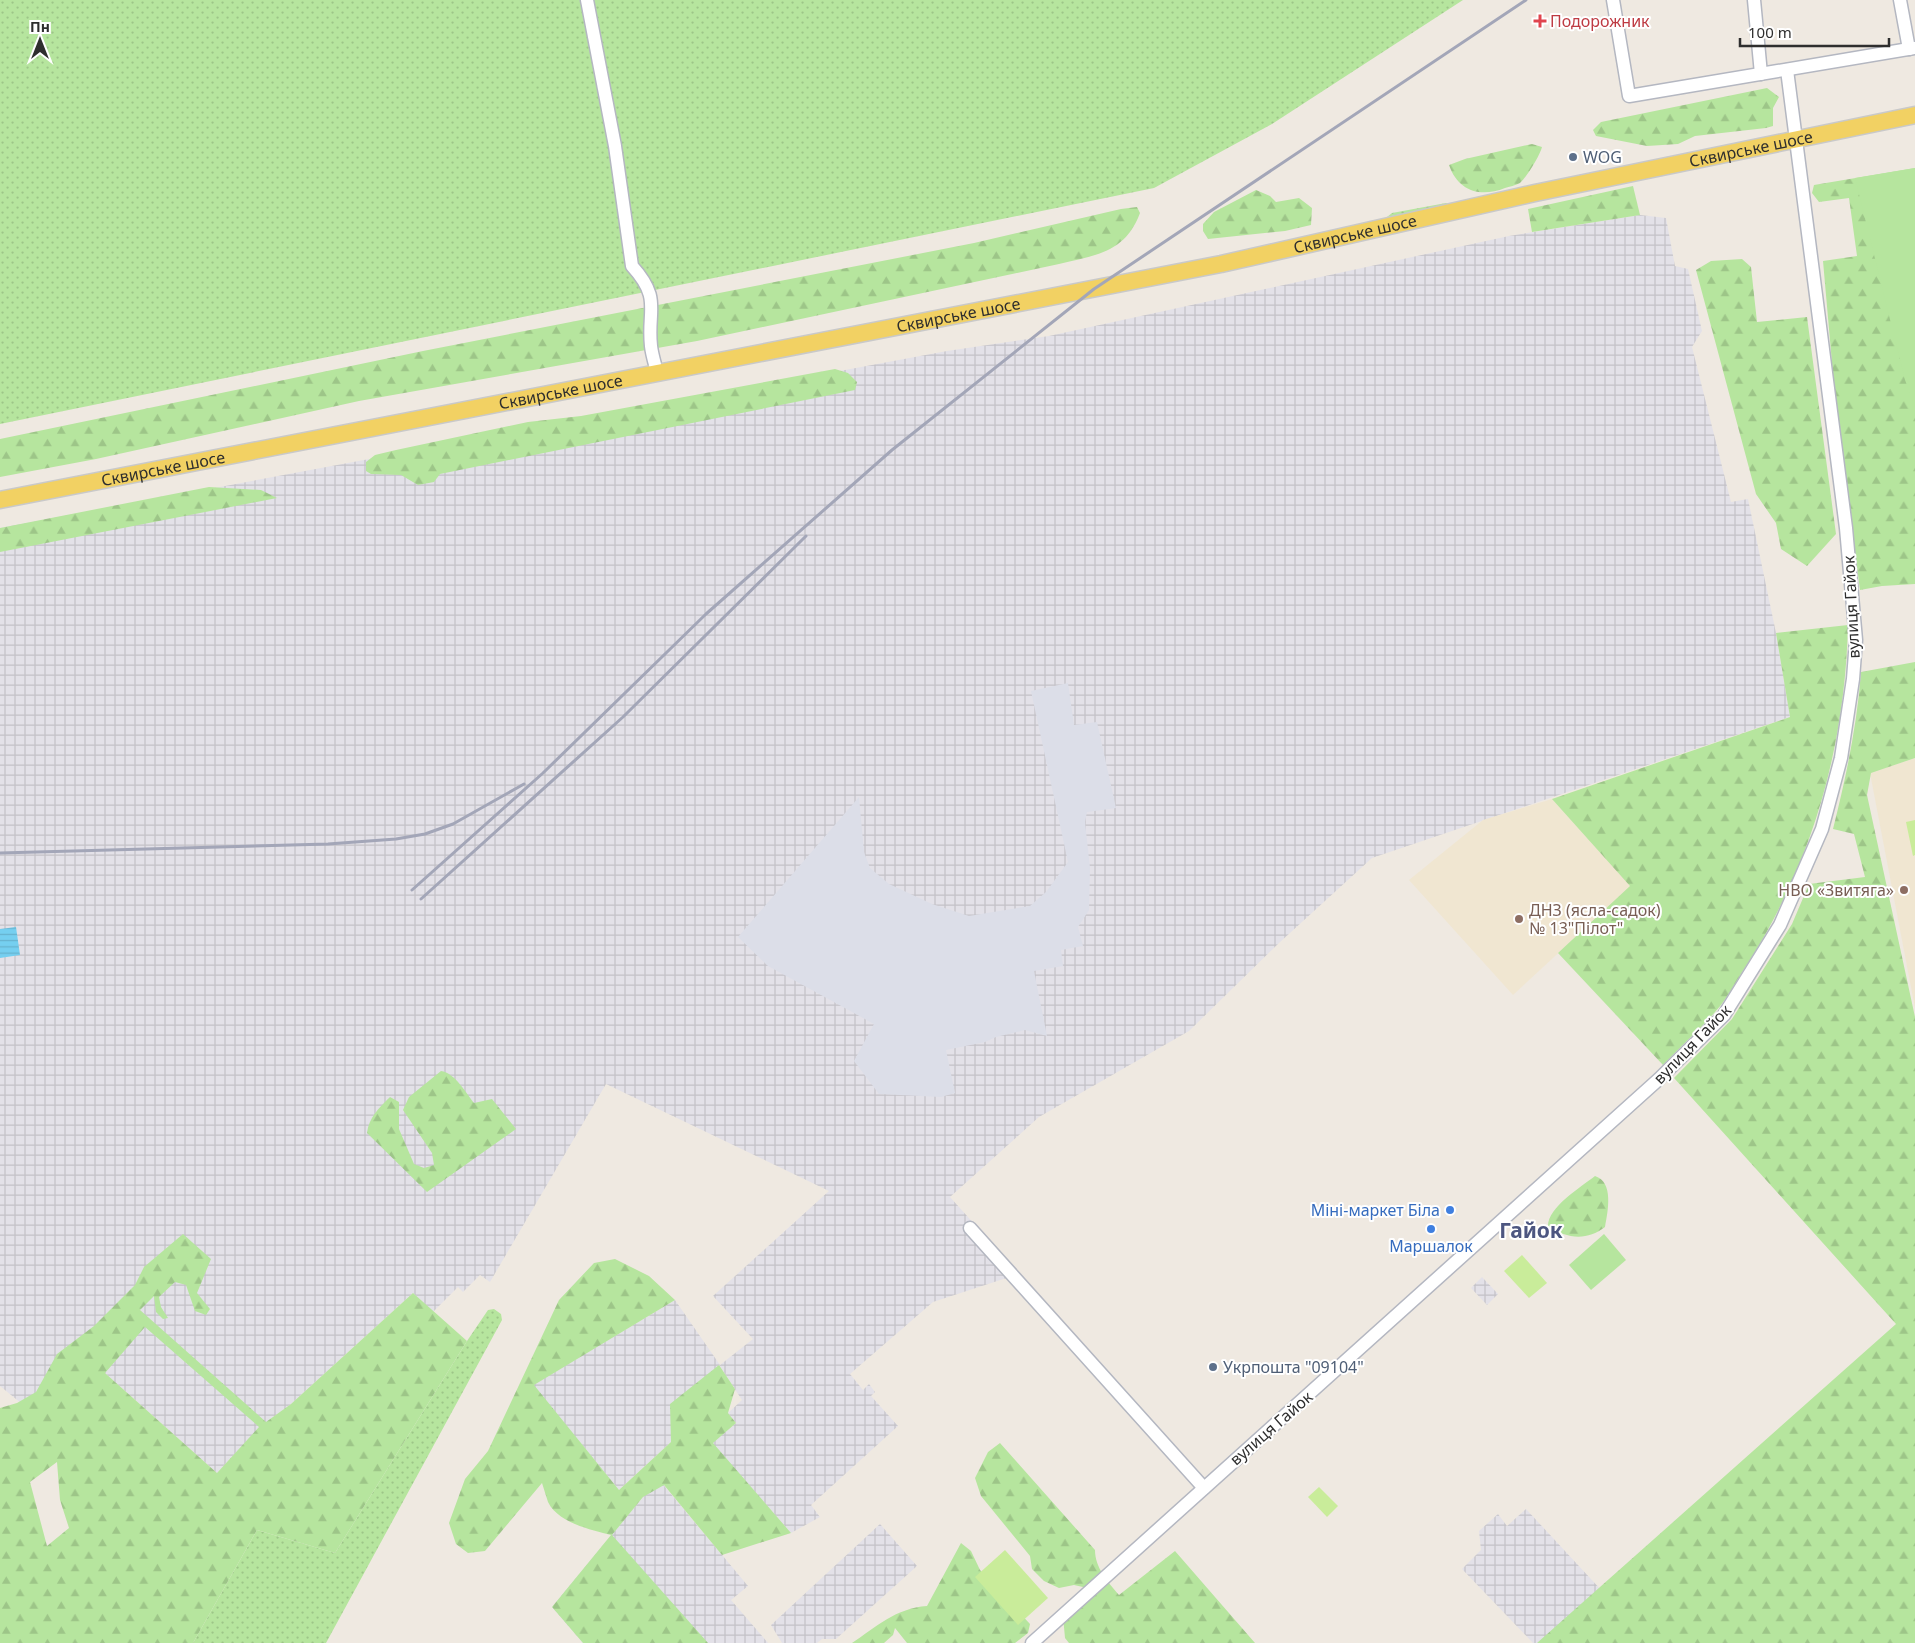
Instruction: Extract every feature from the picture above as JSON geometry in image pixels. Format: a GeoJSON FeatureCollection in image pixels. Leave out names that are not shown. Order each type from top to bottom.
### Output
{"type":"FeatureCollection","features":[{"type":"Feature","properties":{"kind":"main road","name":"Сквирське шосе"},"geometry":{"type":"LineString","coordinates":[[0,500],[1221,264],[1535,194],[1915,115]]}},
{"type":"Feature","properties":{"kind":"street"},"geometry":{"type":"LineString","coordinates":[[588,0],[615,146],[632,266],[642,277],[653,308],[651,346],[657,372]]}},
{"type":"Feature","properties":{"kind":"street"},"geometry":{"type":"LineString","coordinates":[[1613,0],[1629,96],[1912,49],[1900,0]]}},
{"type":"Feature","properties":{"kind":"street"},"geometry":{"type":"LineString","coordinates":[[1754,0],[1761,74]]}},
{"type":"Feature","properties":{"kind":"street","name":"вулиця Гайок"},"geometry":{"type":"LineString","coordinates":[[1032,1643],[1660,1079],[1724,1015],[1780,925],[1822,829],[1841,758],[1853,680],[1856,640],[1846,528],[1787,70]]}},
{"type":"Feature","properties":{"kind":"street"},"geometry":{"type":"LineString","coordinates":[[970,1228],[1204,1488]]}},
{"type":"Feature","properties":{"kind":"shaded area"},"geometry":{"type":"Polygon","coordinates":[[[1640,215],[1666,218],[1675,266],[1688,269],[1702,331],[1692,347],[1731,502],[1748,499],[1776,633],[1790,717],[1372,858],[1279,943],[1189,1031],[1039,1117],[950,1197],[1019,1274],[933,1302],[850,1374],[863,1390],[869,1384],[875,1392],[871,1396],[898,1426],[811,1505],[820,1517],[791,1533],[712,1443],[736,1423],[728,1413],[742,1400],[719,1365],[671,1442],[619,1490],[533,1385],[675,1300],[720,1365],[753,1339],[713,1296],[829,1191],[606,1084],[490,1282],[480,1275],[463,1292],[458,1287],[433,1312],[413,1293],[291,1404],[260,1427],[217,1473],[105,1373],[54,1430],[0,1386],[0,528],[947,351],[1049,336],[1509,236],[1640,215]]]}},
{"type":"Feature","properties":{"kind":"shaded area"},"geometry":{"type":"Polygon","coordinates":[[[1068,683],[1074,725],[1097,722],[1116,808],[1087,812],[1085,822],[1090,868],[1089,910],[1078,927],[1083,946],[1061,950],[1063,966],[1034,971],[1047,1036],[1025,1030],[996,1037],[985,1042],[946,1050],[955,1093],[941,1097],[879,1094],[854,1061],[874,1024],[768,966],[738,937],[859,797],[864,852],[870,868],[889,884],[932,904],[969,916],[1030,906],[1046,892],[1068,862],[1031,691],[1068,683]]]}},
{"type":"Feature","properties":{"kind":"shaded area","name":"НВО «Звитяга»"},"geometry":{"type":"Polygon","coordinates":[[[1915,758],[1915,1008],[1870,773],[1915,758]]]}},
{"type":"Feature","properties":{"kind":"shaded area","name":"ДНЗ (ясла-садок) № 13\"Пілот\""},"geometry":{"type":"Polygon","coordinates":[[[1552,799],[1631,886],[1513,995],[1409,880],[1483,820],[1552,799]]]}},
{"type":"Feature","properties":{"kind":"shaded area"},"geometry":{"type":"Polygon","coordinates":[[[1482,1277],[1498,1294],[1487,1305],[1471,1288],[1482,1277]]]}},
{"type":"Feature","properties":{"kind":"shaded area"},"geometry":{"type":"Polygon","coordinates":[[[661,1482],[748,1586],[731,1600],[768,1643],[583,1643],[552,1607],[643,1497],[661,1482]]]}},
{"type":"Feature","properties":{"kind":"shaded area"},"geometry":{"type":"Polygon","coordinates":[[[1526,1509],[1629,1620],[1543,1643],[1533,1643],[1462,1569],[1481,1550],[1479,1531],[1498,1514],[1507,1526],[1526,1509]]]}},
{"type":"Feature","properties":{"kind":"shaded area"},"geometry":{"type":"Polygon","coordinates":[[[880,1524],[917,1566],[836,1639],[822,1639],[817,1643],[782,1643],[771,1625],[880,1524]]]}},
{"type":"Feature","properties":{"kind":"green space"},"geometry":{"type":"Polygon","coordinates":[[[0,0],[1463,0],[1272,124],[1154,188],[0,424],[0,0]]]}},
{"type":"Feature","properties":{"kind":"green space"},"geometry":{"type":"Polygon","coordinates":[[[1767,88],[1779,97],[1773,108],[1773,126],[1766,128],[1695,136],[1678,144],[1647,146],[1596,136],[1593,130],[1601,122],[1767,88]]]}},
{"type":"Feature","properties":{"kind":"green space"},"geometry":{"type":"Polygon","coordinates":[[[1532,144],[1542,147],[1526,176],[1520,183],[1496,191],[1479,192],[1471,190],[1458,181],[1449,165],[1465,159],[1532,144]]]}},
{"type":"Feature","properties":{"kind":"green space"},"geometry":{"type":"Polygon","coordinates":[[[1915,168],[1915,584],[1882,586],[1860,590],[1835,397],[1823,261],[1857,256],[1849,198],[1819,202],[1812,193],[1814,185],[1915,168]]]}},
{"type":"Feature","properties":{"kind":"green space"},"geometry":{"type":"Polygon","coordinates":[[[1915,168],[1915,407],[1905,380],[1855,178],[1915,168]]]}},
{"type":"Feature","properties":{"kind":"green space"},"geometry":{"type":"Polygon","coordinates":[[[1633,186],[1640,215],[1532,232],[1528,209],[1633,186]]]}},
{"type":"Feature","properties":{"kind":"green space"},"geometry":{"type":"Polygon","coordinates":[[[1256,190],[1270,196],[1276,202],[1299,198],[1312,208],[1311,225],[1285,231],[1208,239],[1203,231],[1203,224],[1214,212],[1256,190]]]}},
{"type":"Feature","properties":{"kind":"green space"},"geometry":{"type":"Polygon","coordinates":[[[1446,203],[1450,204],[1387,217],[1392,213],[1446,203]]]}},
{"type":"Feature","properties":{"kind":"green space"},"geometry":{"type":"Polygon","coordinates":[[[1137,207],[1140,213],[1126,237],[1108,250],[1085,258],[697,341],[359,401],[96,459],[0,477],[0,439],[423,351],[974,243],[1137,207]]]}},
{"type":"Feature","properties":{"kind":"green space"},"geometry":{"type":"Polygon","coordinates":[[[1742,259],[1751,267],[1757,322],[1807,317],[1836,534],[1807,566],[1781,549],[1776,523],[1756,494],[1696,270],[1711,261],[1742,259]]]}},
{"type":"Feature","properties":{"kind":"green space"},"geometry":{"type":"Polygon","coordinates":[[[835,369],[848,373],[857,382],[855,390],[440,474],[434,482],[418,485],[401,475],[371,474],[366,471],[366,462],[375,455],[396,450],[528,422],[581,416],[835,369]]]}},
{"type":"Feature","properties":{"kind":"green space"},"geometry":{"type":"Polygon","coordinates":[[[209,487],[261,490],[277,498],[0,552],[0,528],[209,487]]]}},
{"type":"Feature","properties":{"kind":"green space"},"geometry":{"type":"Polygon","coordinates":[[[1848,625],[1846,670],[1833,757],[1822,799],[1792,882],[1750,960],[1725,1000],[1663,1065],[1558,953],[1630,886],[1552,799],[1790,717],[1776,633],[1848,625]]]}},
{"type":"Feature","properties":{"kind":"green space"},"geometry":{"type":"Polygon","coordinates":[[[1915,662],[1915,758],[1871,773],[1867,795],[1915,1017],[1915,1643],[1537,1643],[1896,1324],[1674,1078],[1732,1019],[1792,924],[1809,884],[1865,877],[1854,834],[1833,829],[1857,712],[1861,672],[1915,662]]]}},
{"type":"Feature","properties":{"kind":"green space"},"geometry":{"type":"Polygon","coordinates":[[[1915,820],[1915,855],[1913,856],[1906,822],[1915,820]]]}},
{"type":"Feature","properties":{"kind":"green space"},"geometry":{"type":"Polygon","coordinates":[[[441,1071],[451,1075],[474,1103],[492,1099],[516,1129],[427,1192],[367,1133],[372,1117],[390,1097],[399,1102],[399,1129],[414,1164],[424,1168],[434,1165],[432,1153],[403,1110],[409,1097],[441,1071]]]}},
{"type":"Feature","properties":{"kind":"green space"},"geometry":{"type":"Polygon","coordinates":[[[1595,1176],[1605,1184],[1607,1191],[1608,1205],[1605,1227],[1591,1235],[1577,1237],[1562,1234],[1548,1226],[1549,1219],[1559,1205],[1595,1176]]]}},
{"type":"Feature","properties":{"kind":"green space"},"geometry":{"type":"Polygon","coordinates":[[[183,1234],[211,1259],[197,1293],[210,1309],[206,1315],[195,1311],[186,1285],[175,1282],[159,1297],[161,1307],[168,1318],[163,1319],[156,1312],[154,1296],[140,1310],[266,1422],[291,1404],[413,1293],[467,1341],[335,1553],[257,1530],[193,1643],[0,1643],[0,1408],[17,1403],[36,1392],[57,1354],[94,1326],[135,1285],[144,1267],[183,1234]],[[145,1327],[105,1373],[217,1473],[259,1427],[145,1327]],[[57,1462],[30,1482],[47,1546],[69,1528],[60,1500],[57,1462]]]}},
{"type":"Feature","properties":{"kind":"green space"},"geometry":{"type":"Polygon","coordinates":[[[1604,1234],[1626,1260],[1591,1290],[1569,1265],[1604,1234]]]}},
{"type":"Feature","properties":{"kind":"green space"},"geometry":{"type":"Polygon","coordinates":[[[1522,1255],[1547,1283],[1529,1298],[1504,1271],[1522,1255]]]}},
{"type":"Feature","properties":{"kind":"green space"},"geometry":{"type":"Polygon","coordinates":[[[615,1259],[649,1276],[675,1300],[534,1385],[619,1490],[671,1442],[670,1404],[719,1365],[735,1389],[728,1413],[736,1423],[713,1443],[791,1533],[722,1555],[664,1485],[643,1497],[612,1535],[708,1643],[583,1643],[552,1607],[611,1535],[576,1525],[559,1515],[548,1502],[542,1483],[485,1551],[468,1553],[456,1544],[449,1523],[465,1479],[488,1451],[559,1300],[594,1263],[615,1259]]]}},
{"type":"Feature","properties":{"kind":"green space"},"geometry":{"type":"Polygon","coordinates":[[[494,1309],[501,1314],[502,1320],[326,1643],[193,1643],[257,1530],[335,1553],[467,1341],[488,1310],[494,1309]]]}},
{"type":"Feature","properties":{"kind":"green space"},"geometry":{"type":"Polygon","coordinates":[[[1000,1443],[1095,1550],[1100,1569],[1119,1595],[1175,1551],[1255,1643],[1069,1643],[1065,1638],[1063,1616],[1092,1589],[1074,1585],[1059,1588],[1044,1581],[1032,1569],[1030,1556],[981,1496],[975,1478],[988,1452],[1000,1443]]]}},
{"type":"Feature","properties":{"kind":"green space"},"geometry":{"type":"Polygon","coordinates":[[[1319,1487],[1338,1506],[1327,1517],[1308,1497],[1319,1487]]]}},
{"type":"Feature","properties":{"kind":"green space"},"geometry":{"type":"Polygon","coordinates":[[[961,1543],[971,1551],[980,1570],[1030,1624],[1028,1633],[1015,1643],[907,1643],[895,1628],[893,1635],[884,1643],[852,1643],[896,1614],[927,1606],[961,1543]]]}},
{"type":"Feature","properties":{"kind":"green space"},"geometry":{"type":"Polygon","coordinates":[[[1005,1550],[1048,1598],[1018,1625],[975,1577],[1005,1550]]]}},
{"type":"Feature","properties":{"kind":"water"},"geometry":{"type":"Polygon","coordinates":[[[16,927],[20,955],[0,958],[0,929],[16,927]]]}},
{"type":"Feature","properties":{"kind":"railway"},"geometry":{"type":"LineString","coordinates":[[412,890],[543,773],[706,614],[892,450],[1094,289],[1526,0]]}},
{"type":"Feature","properties":{"kind":"railway"},"geometry":{"type":"LineString","coordinates":[[421,899],[623,717],[806,536]]}},
{"type":"Feature","properties":{"kind":"railway"},"geometry":{"type":"LineString","coordinates":[[0,853],[328,844],[396,839],[425,834],[453,824],[524,784]]}},
{"type":"Feature","properties":{"kind":"place","name":"Подорожник"},"geometry":{"type":"Point","coordinates":[1540,21]}},
{"type":"Feature","properties":{"kind":"place","name":"WOG"},"geometry":{"type":"Point","coordinates":[1573,157]}},
{"type":"Feature","properties":{"kind":"place","name":"НВО «Звитяга»"},"geometry":{"type":"Point","coordinates":[1904,890]}},
{"type":"Feature","properties":{"kind":"place","name":"ДНЗ (ясла-садок) № 13\"Пілот\""},"geometry":{"type":"Point","coordinates":[1519,919]}},
{"type":"Feature","properties":{"kind":"place","name":"Міні-маркет Біла"},"geometry":{"type":"Point","coordinates":[1450,1210]}},
{"type":"Feature","properties":{"kind":"place","name":"Маршалок"},"geometry":{"type":"Point","coordinates":[1431,1229]}},
{"type":"Feature","properties":{"kind":"place","name":"Укрпошта \"09104\""},"geometry":{"type":"Point","coordinates":[1213,1367]}},
{"type":"Feature","properties":{"kind":"district","name":"Гайок"},"geometry":{"type":"Point","coordinates":[1531,1231]}}]}
